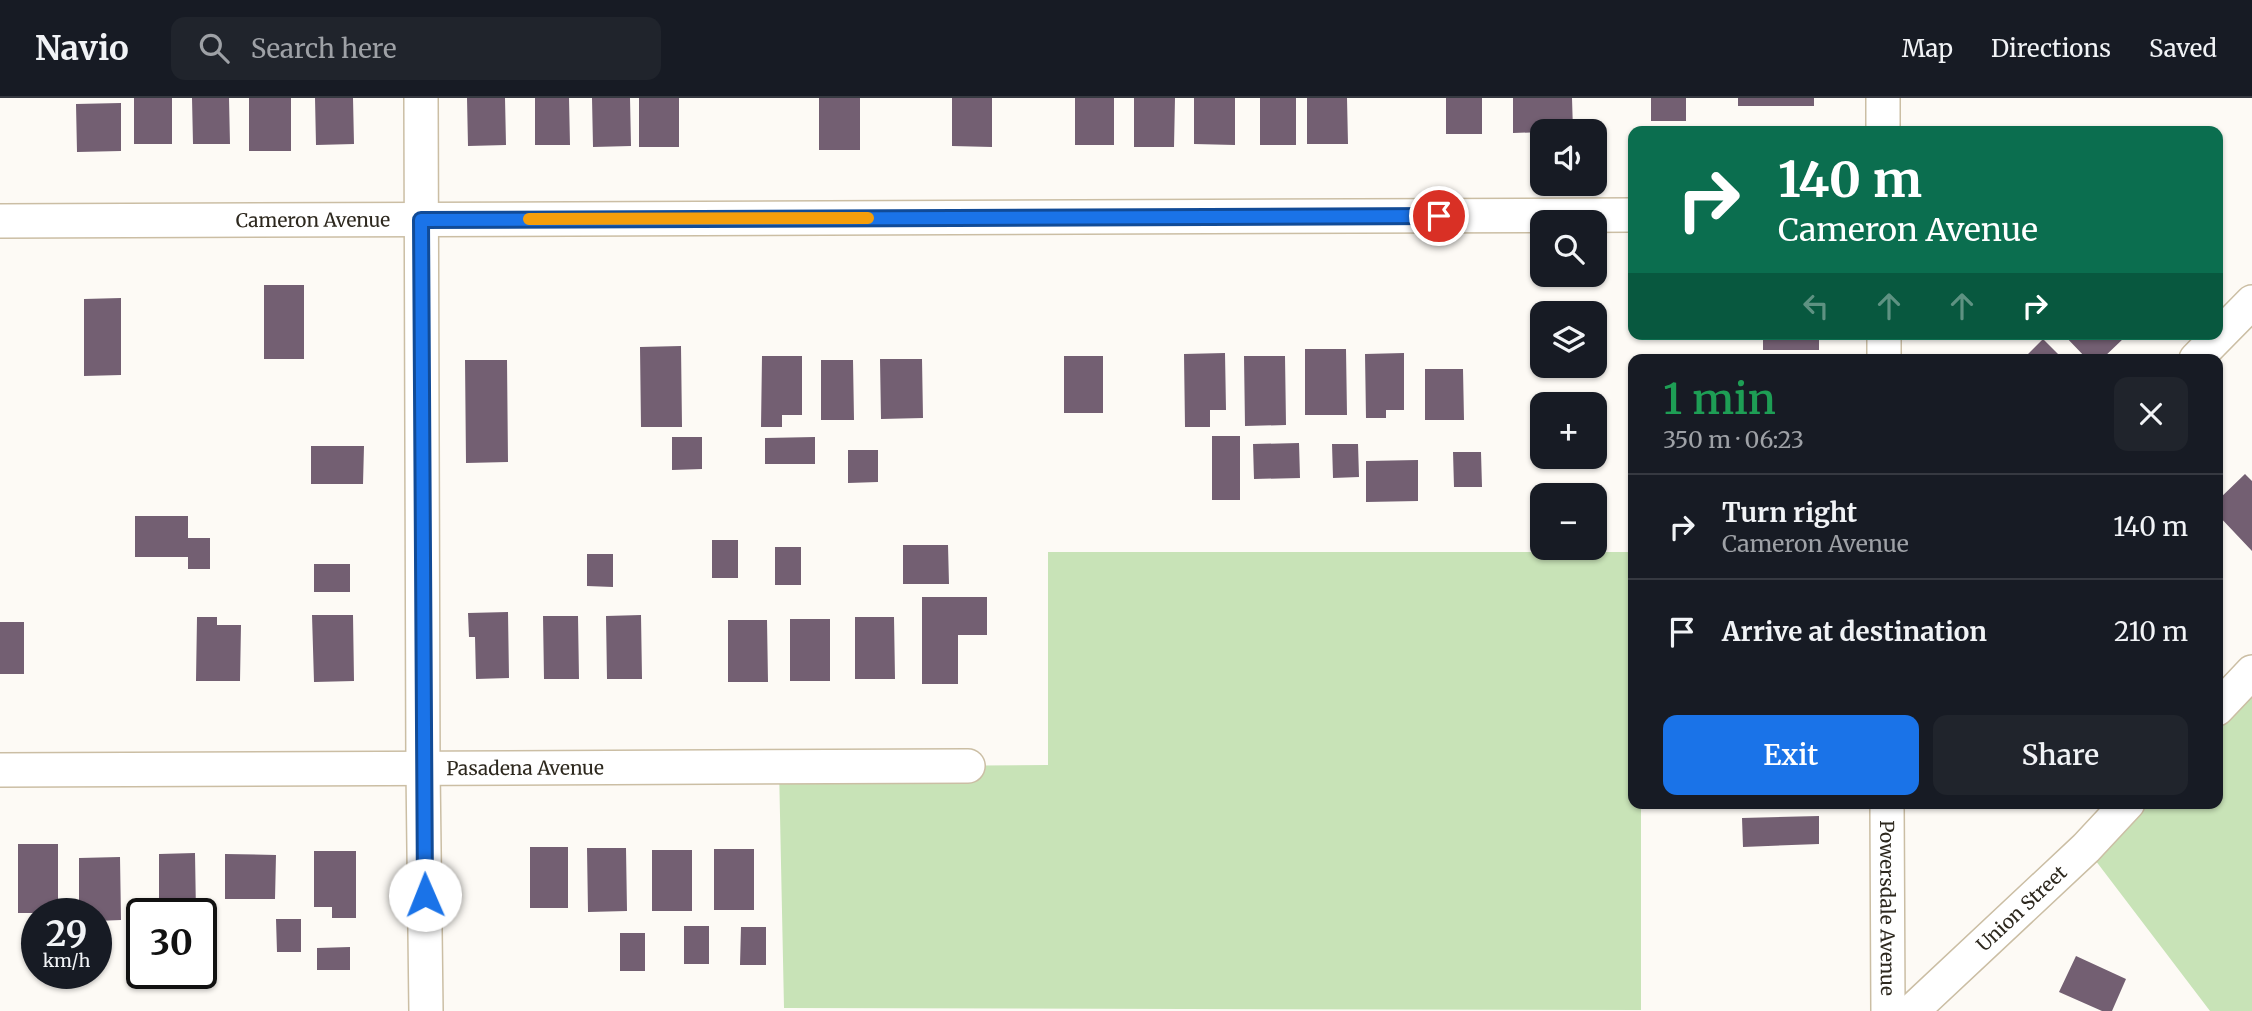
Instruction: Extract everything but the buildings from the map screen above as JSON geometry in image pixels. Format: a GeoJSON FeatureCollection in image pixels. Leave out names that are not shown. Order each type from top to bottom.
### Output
{"type":"FeatureCollection","features":[{"type":"Feature","properties":{"kind":"street"},"geometry":{"type":"LineString","coordinates":[[421,98],[426,1011]]}},
{"type":"Feature","properties":{"kind":"street"},"geometry":{"type":"LineString","coordinates":[[1883,98],[1883,126]]}},
{"type":"Feature","properties":{"kind":"street","name":"Cameron Avenue"},"geometry":{"type":"LineString","coordinates":[[0,221],[1628,215]]}},
{"type":"Feature","properties":{"kind":"street"},"geometry":{"type":"LineString","coordinates":[[2223,332],[2252,302]]}},
{"type":"Feature","properties":{"kind":"street"},"geometry":{"type":"LineString","coordinates":[[2201,354],[2215,340]]}},
{"type":"Feature","properties":{"kind":"street"},"geometry":{"type":"LineString","coordinates":[[2223,703],[2252,672]]}},
{"type":"Feature","properties":{"kind":"street","name":"Pasadena Avenue"},"geometry":{"type":"LineString","coordinates":[[0,770],[968,766]]}},
{"type":"Feature","properties":{"kind":"street","name":"Powersdale Avenue"},"geometry":{"type":"LineString","coordinates":[[1887,809],[1888,1011]]}},
{"type":"Feature","properties":{"kind":"street","name":"Union Street"},"geometry":{"type":"LineString","coordinates":[[1912,1011],[2086,848],[2122,809]]}},
{"type":"Feature","properties":{"kind":"green space"},"geometry":{"type":"Polygon","coordinates":[[[1048,552],[1530,552],[1530,560],[1607,560],[1607,552],[1628,552],[1628,809],[1641,809],[1641,1010],[784,1008],[779,767],[1048,765],[1048,552]]]}},
{"type":"Feature","properties":{"kind":"green space"},"geometry":{"type":"Polygon","coordinates":[[[2252,672],[2252,1011],[2210,1011],[2086,848],[2122,809],[2223,809],[2223,703],[2252,672]]]}},
{"type":"Feature","properties":{"kind":"slow traffic"},"geometry":{"type":"LineString","coordinates":[[529,219],[868,218]]}},
{"type":"Feature","properties":{"kind":"route"},"geometry":{"type":"LineString","coordinates":[[425,895],[421,220],[1439,216]]}}]}
